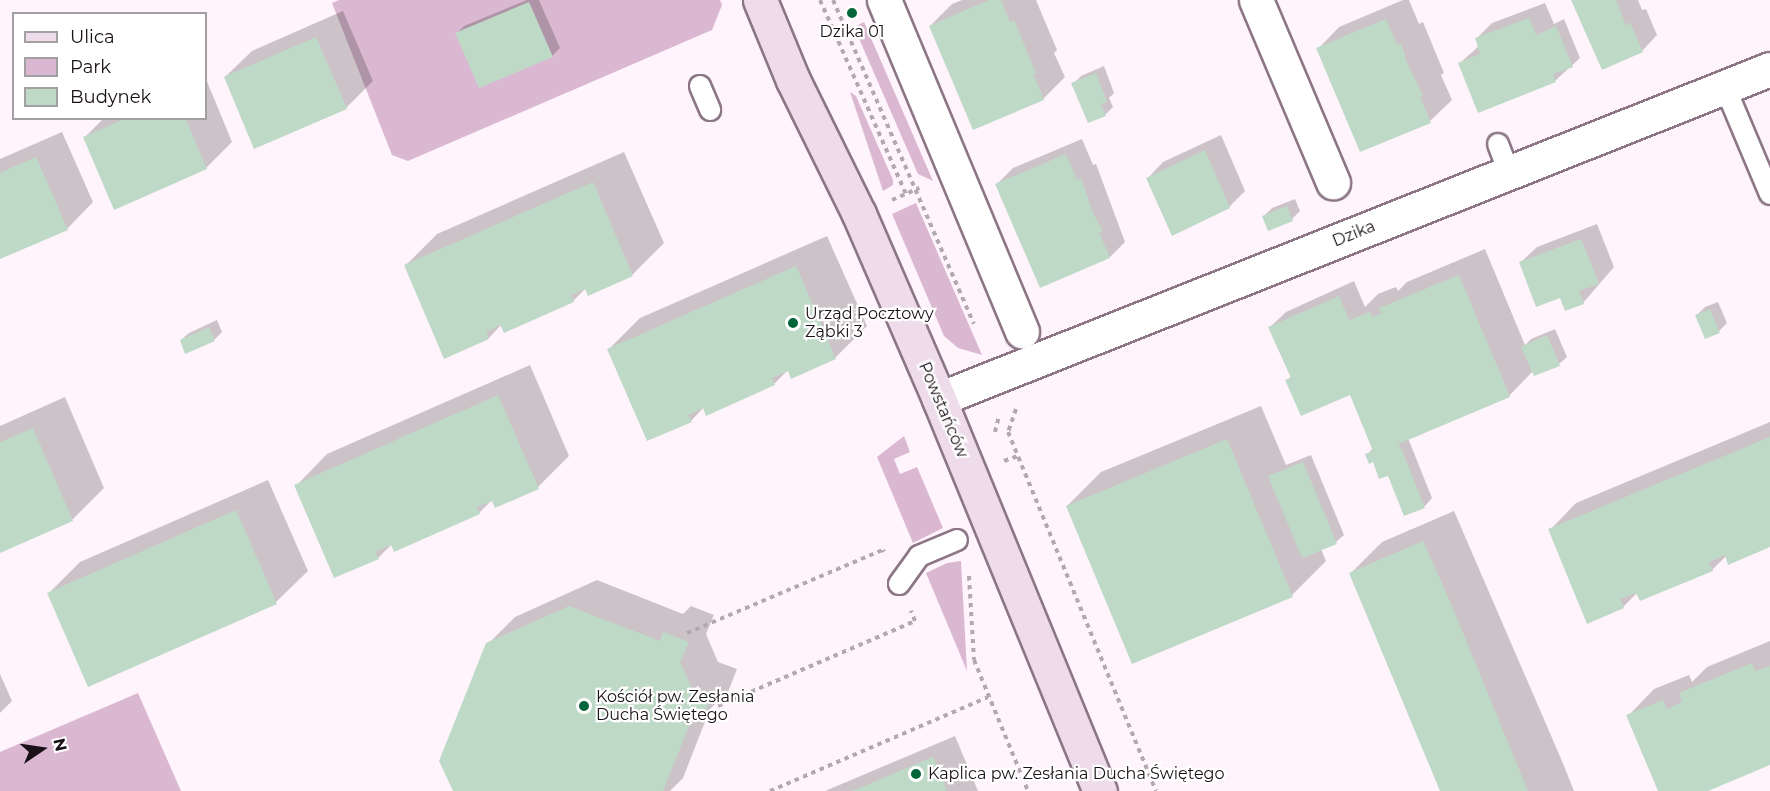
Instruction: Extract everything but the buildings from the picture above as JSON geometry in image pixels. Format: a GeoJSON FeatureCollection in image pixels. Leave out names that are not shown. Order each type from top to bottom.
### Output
{"type":"FeatureCollection","features":[{"type":"Feature","properties":{"kind":"street","name":"Powstańców"},"geometry":{"type":"LineString","coordinates":[[760,0],[793,80],[859,214],[939,399],[1100,791]]}},
{"type":"Feature","properties":{"kind":"street"},"geometry":{"type":"LineString","coordinates":[[884,0],[1022,331]]}},
{"type":"Feature","properties":{"kind":"street"},"geometry":{"type":"LineString","coordinates":[[1256,0],[1333,182]]}},
{"type":"Feature","properties":{"kind":"street","name":"Dzika"},"geometry":{"type":"LineString","coordinates":[[939,399],[1504,158],[1725,87],[1770,69]]}},
{"type":"Feature","properties":{"kind":"lane"},"geometry":{"type":"LineString","coordinates":[[700,86],[710,110]]}},
{"type":"Feature","properties":{"kind":"lane"},"geometry":{"type":"LineString","coordinates":[[1725,87],[1770,194]]}},
{"type":"Feature","properties":{"kind":"lane"},"geometry":{"type":"LineString","coordinates":[[899,584],[919,556],[957,540]]}},
{"type":"Feature","properties":{"kind":"path"},"geometry":{"type":"LineString","coordinates":[[820,0],[906,194]]}},
{"type":"Feature","properties":{"kind":"path"},"geometry":{"type":"LineString","coordinates":[[833,0],[1005,395],[1005,405],[995,422],[995,434]]}},
{"type":"Feature","properties":{"kind":"path"},"geometry":{"type":"LineString","coordinates":[[1017,404],[1008,432],[1156,791]]}},
{"type":"Feature","properties":{"kind":"path"},"geometry":{"type":"LineString","coordinates":[[1000,453],[1007,472]]}},
{"type":"Feature","properties":{"kind":"path"},"geometry":{"type":"LineString","coordinates":[[957,540],[968,569],[974,660],[1028,791]]}},
{"type":"Feature","properties":{"kind":"path"},"geometry":{"type":"LineString","coordinates":[[687,633],[883,550]]}},
{"type":"Feature","properties":{"kind":"path"},"geometry":{"type":"LineString","coordinates":[[718,706],[915,621]]}},
{"type":"Feature","properties":{"kind":"path"},"geometry":{"type":"LineString","coordinates":[[770,791],[988,697]]}},
{"type":"Feature","properties":{"kind":"green space"},"geometry":{"type":"Polygon","coordinates":[[[339,0],[720,0],[722,5],[712,30],[408,161],[392,155],[332,3],[339,0]]]}},
{"type":"Feature","properties":{"kind":"green space"},"geometry":{"type":"Polygon","coordinates":[[[864,22],[933,181],[918,174],[854,27],[864,22]]]}},
{"type":"Feature","properties":{"kind":"green space"},"geometry":{"type":"Polygon","coordinates":[[[850,92],[856,96],[893,180],[893,185],[883,191],[850,92]]]}},
{"type":"Feature","properties":{"kind":"green space"},"geometry":{"type":"Polygon","coordinates":[[[916,203],[982,355],[958,348],[944,336],[892,214],[916,203]]]}},
{"type":"Feature","properties":{"kind":"green space"},"geometry":{"type":"Polygon","coordinates":[[[904,436],[910,452],[894,459],[900,474],[917,467],[943,528],[913,543],[877,457],[904,436]]]}},
{"type":"Feature","properties":{"kind":"green space"},"geometry":{"type":"Polygon","coordinates":[[[961,561],[967,671],[926,573],[947,563],[961,561]]]}},
{"type":"Feature","properties":{"kind":"green space"},"geometry":{"type":"Polygon","coordinates":[[[138,693],[181,791],[0,791],[0,752],[138,693]]]}},
{"type":"Feature","properties":{"kind":"place","name":"Dzika 01"},"geometry":{"type":"Point","coordinates":[852,13]}},
{"type":"Feature","properties":{"kind":"place","name":"Urząd Pocztowy Ząbki 3"},"geometry":{"type":"Point","coordinates":[793,323]}},
{"type":"Feature","properties":{"kind":"place","name":"Kościół pw. Zesłania Ducha Świętego"},"geometry":{"type":"Point","coordinates":[584,706]}},
{"type":"Feature","properties":{"kind":"place","name":"Kaplica pw. Zesłania Ducha Świętego"},"geometry":{"type":"Point","coordinates":[916,774]}}]}
